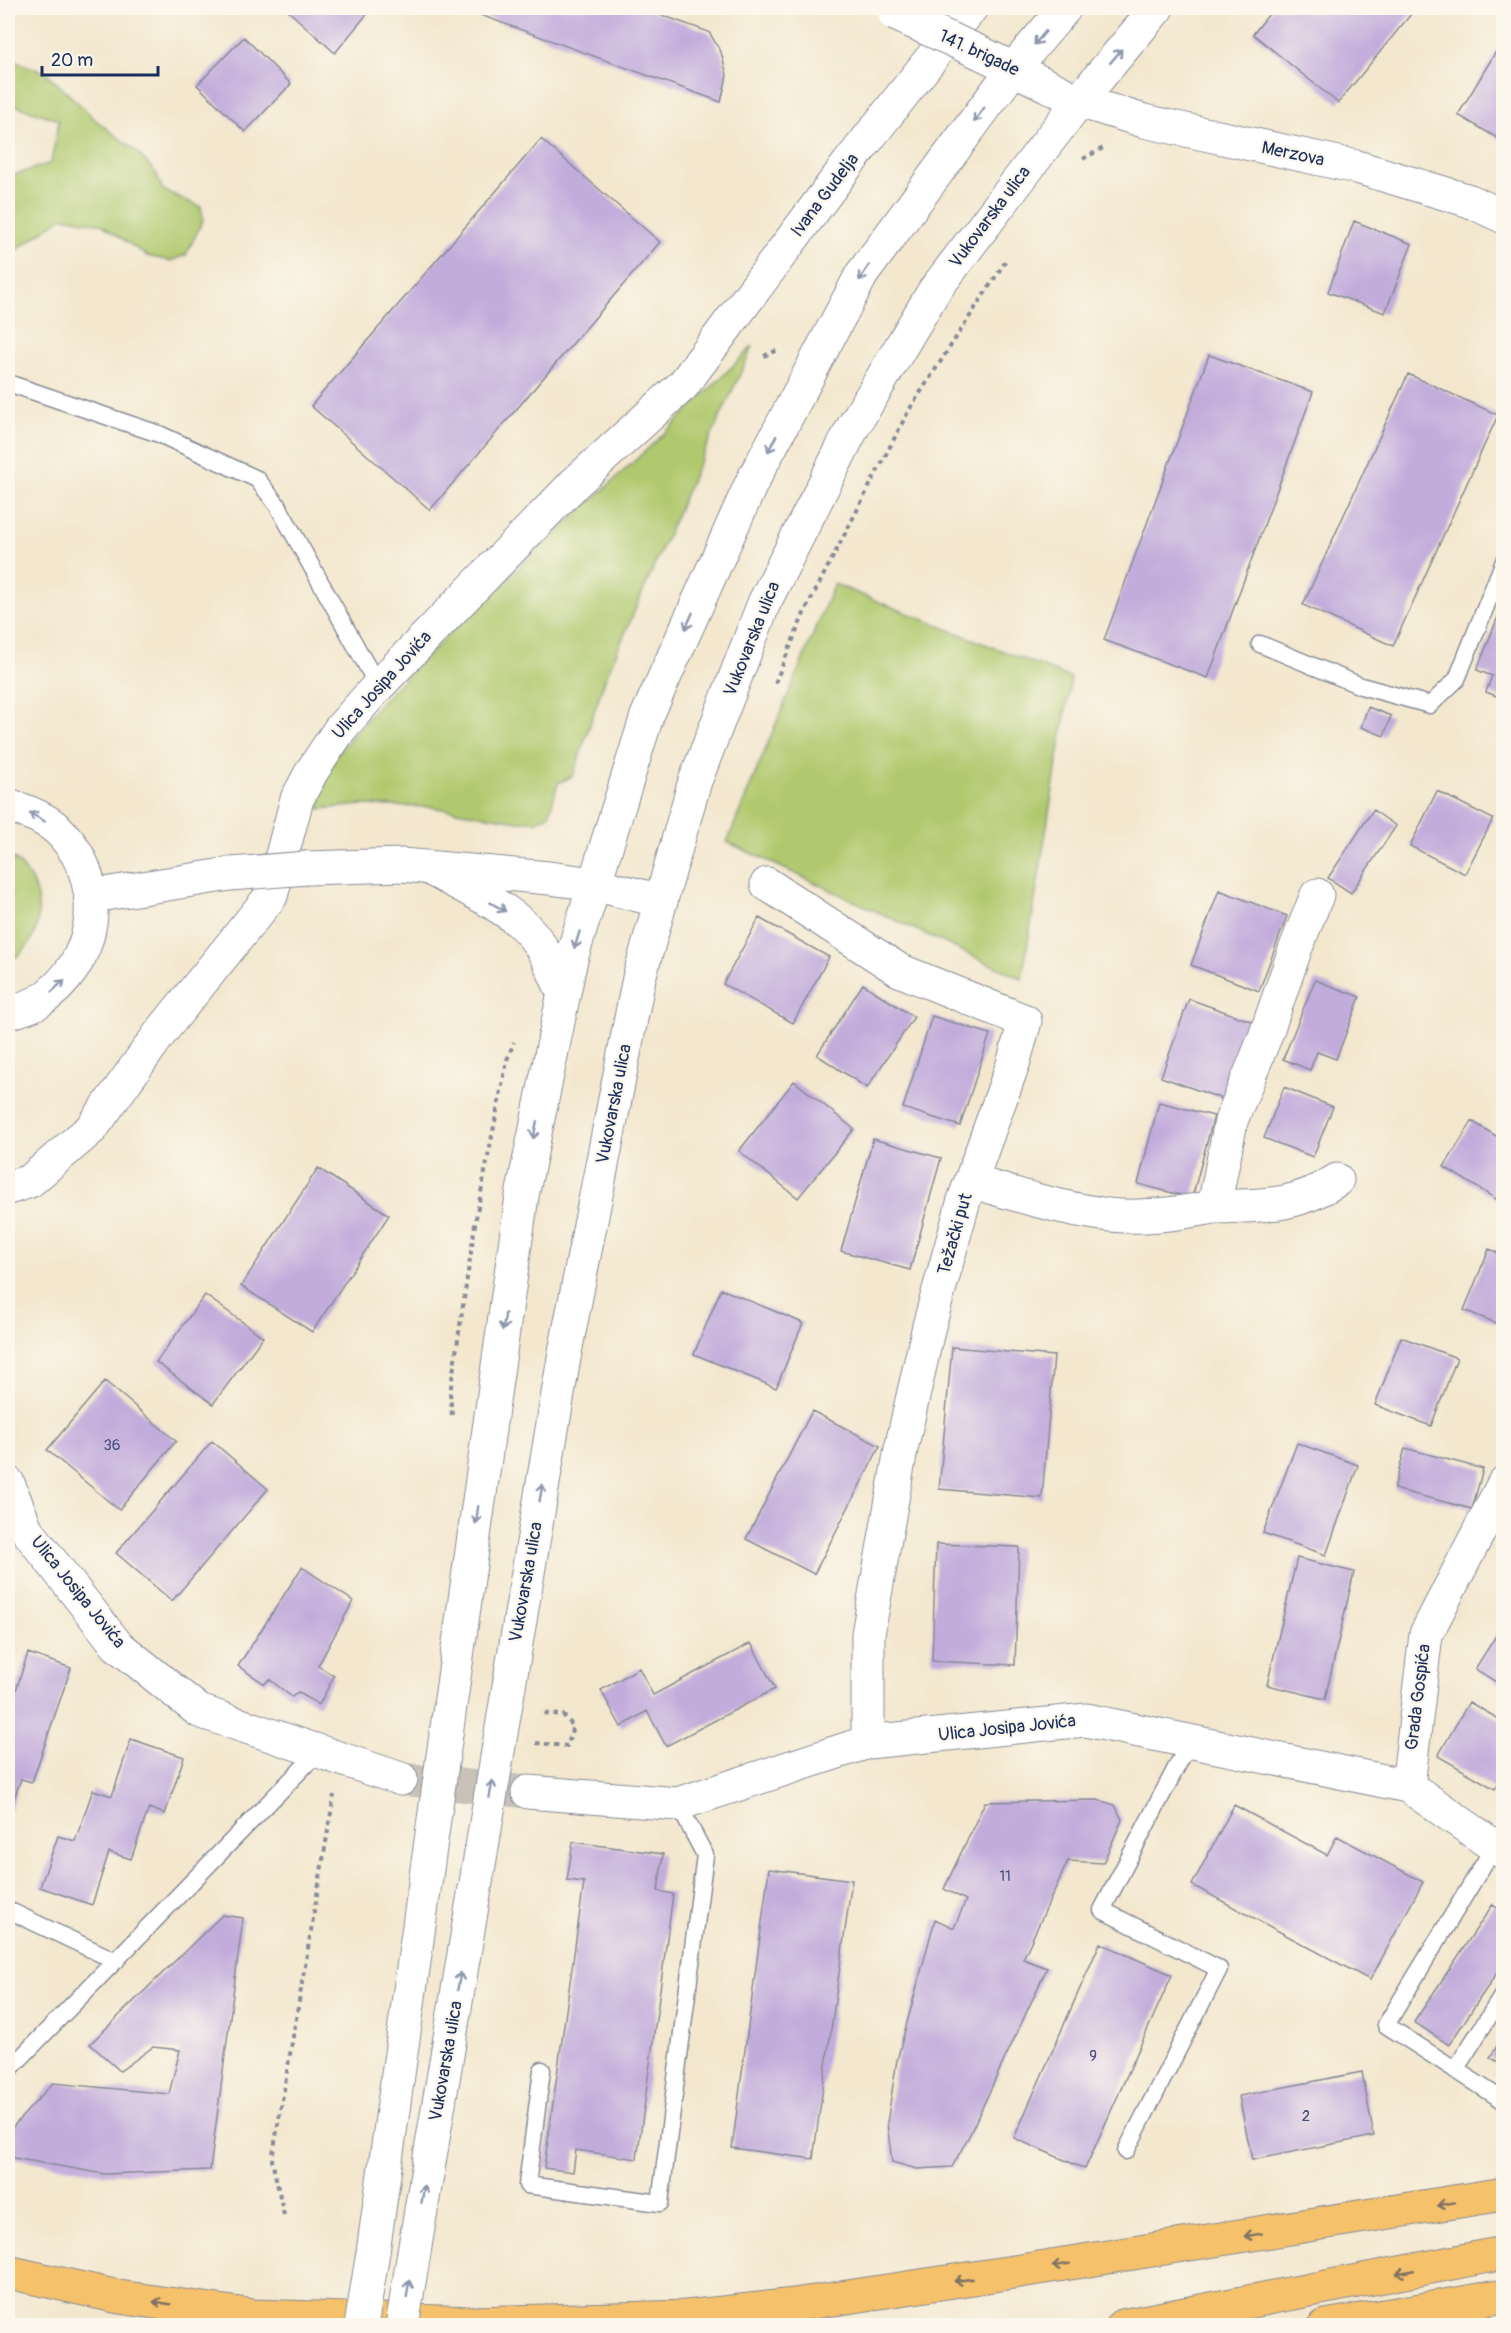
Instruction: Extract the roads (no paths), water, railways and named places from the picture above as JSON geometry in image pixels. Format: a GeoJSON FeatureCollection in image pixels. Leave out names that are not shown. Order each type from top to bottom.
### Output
{"type":"FeatureCollection","features":[{"type":"Feature","properties":{"kind":"highway"},"geometry":{"type":"LineString","coordinates":[[8,2272],[119,2297],[254,2316],[474,2324],[686,2317],[794,2305],[1503,2194]]}},
{"type":"Feature","properties":{"kind":"highway"},"geometry":{"type":"LineString","coordinates":[[1122,2325],[1503,2253]]}},
{"type":"Feature","properties":{"kind":"highway"},"geometry":{"type":"LineString","coordinates":[[1325,2325],[1503,2296]]}},
{"type":"Feature","properties":{"kind":"street","name":"Ivana Gudelja"},"geometry":{"type":"LineString","coordinates":[[683,386],[848,164],[971,8]]}},
{"type":"Feature","properties":{"kind":"street"},"geometry":{"type":"LineString","coordinates":[[361,2325],[520,1208],[571,959],[647,716],[752,482],[862,274],[1014,68],[1065,8]]}},
{"type":"Feature","properties":{"kind":"street","name":"Vukovarska ulica"},"geometry":{"type":"LineString","coordinates":[[402,2325],[565,1352],[639,978],[694,784],[764,603],[852,427],[934,291],[1079,101],[1157,8]]}},
{"type":"Feature","properties":{"kind":"street","name":"141. brigade"},"geometry":{"type":"LineString","coordinates":[[886,11],[1014,68],[1079,101]]}},
{"type":"Feature","properties":{"kind":"street","name":"Merzova"},"geometry":{"type":"LineString","coordinates":[[1079,101],[1144,121],[1357,167],[1470,201],[1503,217]]}},
{"type":"Feature","properties":{"kind":"street","name":"Ulica Josipa Jovića"},"geometry":{"type":"LineString","coordinates":[[8,1188],[30,1181],[92,1128],[161,1032],[272,896],[297,799],[312,771],[340,729],[378,686],[575,483],[683,386]]}},
{"type":"Feature","properties":{"kind":"street"},"geometry":{"type":"LineString","coordinates":[[8,805],[36,814],[63,835],[82,862],[92,896],[91,928],[81,958],[62,984],[36,1003],[8,1013]]}},
{"type":"Feature","properties":{"kind":"street"},"geometry":{"type":"LineString","coordinates":[[92,896],[230,874],[307,868],[402,865],[594,884],[661,901]]}},
{"type":"Feature","properties":{"kind":"street"},"geometry":{"type":"LineString","coordinates":[[429,868],[507,912],[527,929],[545,954],[563,992]]}},
{"type":"Feature","properties":{"kind":"street","name":"Težački put"},"geometry":{"type":"LineString","coordinates":[[767,885],[898,970],[1025,1021],[1013,1064],[971,1181],[929,1326],[901,1449],[868,1634],[868,1742]]}},
{"type":"Feature","properties":{"kind":"street"},"geometry":{"type":"LineString","coordinates":[[1214,1207],[1231,1121],[1265,1037],[1317,895]]}},
{"type":"Feature","properties":{"kind":"street"},"geometry":{"type":"LineString","coordinates":[[971,1181],[1036,1201],[1111,1215],[1180,1214],[1214,1207],[1275,1205],[1315,1194],[1337,1180]]}},
{"type":"Feature","properties":{"kind":"street","name":"Ulica Josipa Jovića"},"geometry":{"type":"LineString","coordinates":[[8,1483],[26,1529],[117,1645],[200,1711],[401,1779]]}},
{"type":"Feature","properties":{"kind":"street","name":"Grada Gospića"},"geometry":{"type":"LineString","coordinates":[[1408,1786],[1426,1634],[1503,1483]]}},
{"type":"Feature","properties":{"kind":"street","name":"Ulica Josipa Jovića"},"geometry":{"type":"LineString","coordinates":[[528,1792],[678,1804],[868,1742],[1086,1720],[1408,1786],[1499,1850]]}},
{"type":"Feature","properties":{"kind":"lane"},"geometry":{"type":"LineString","coordinates":[[8,383],[159,434],[258,479],[278,506],[378,686]]}},
{"type":"Feature","properties":{"kind":"lane"},"geometry":{"type":"LineString","coordinates":[[1260,644],[1362,686],[1430,705],[1457,679],[1503,561]]}},
{"type":"Feature","properties":{"kind":"lane"},"geometry":{"type":"LineString","coordinates":[[1126,2151],[1219,1969],[1102,1910],[1190,1741]]}},
{"type":"Feature","properties":{"kind":"lane"},"geometry":{"type":"LineString","coordinates":[[8,2071],[116,1961],[330,1755]]}},
{"type":"Feature","properties":{"kind":"lane"},"geometry":{"type":"LineString","coordinates":[[542,2070],[527,2186],[660,2203],[705,1855],[678,1804]]}},
{"type":"Feature","properties":{"kind":"lane"},"geometry":{"type":"LineString","coordinates":[[1499,1850],[1386,2025],[1503,2102]]}},
{"type":"Feature","properties":{"kind":"lane"},"geometry":{"type":"LineString","coordinates":[[8,1910],[116,1961]]}},
{"type":"Feature","properties":{"kind":"lane"},"geometry":{"type":"LineString","coordinates":[[1455,2070],[1503,1993]]}},
{"type":"Feature","properties":{"kind":"tunnel"},"geometry":{"type":"LineString","coordinates":[[401,1779],[528,1792]]}}]}
